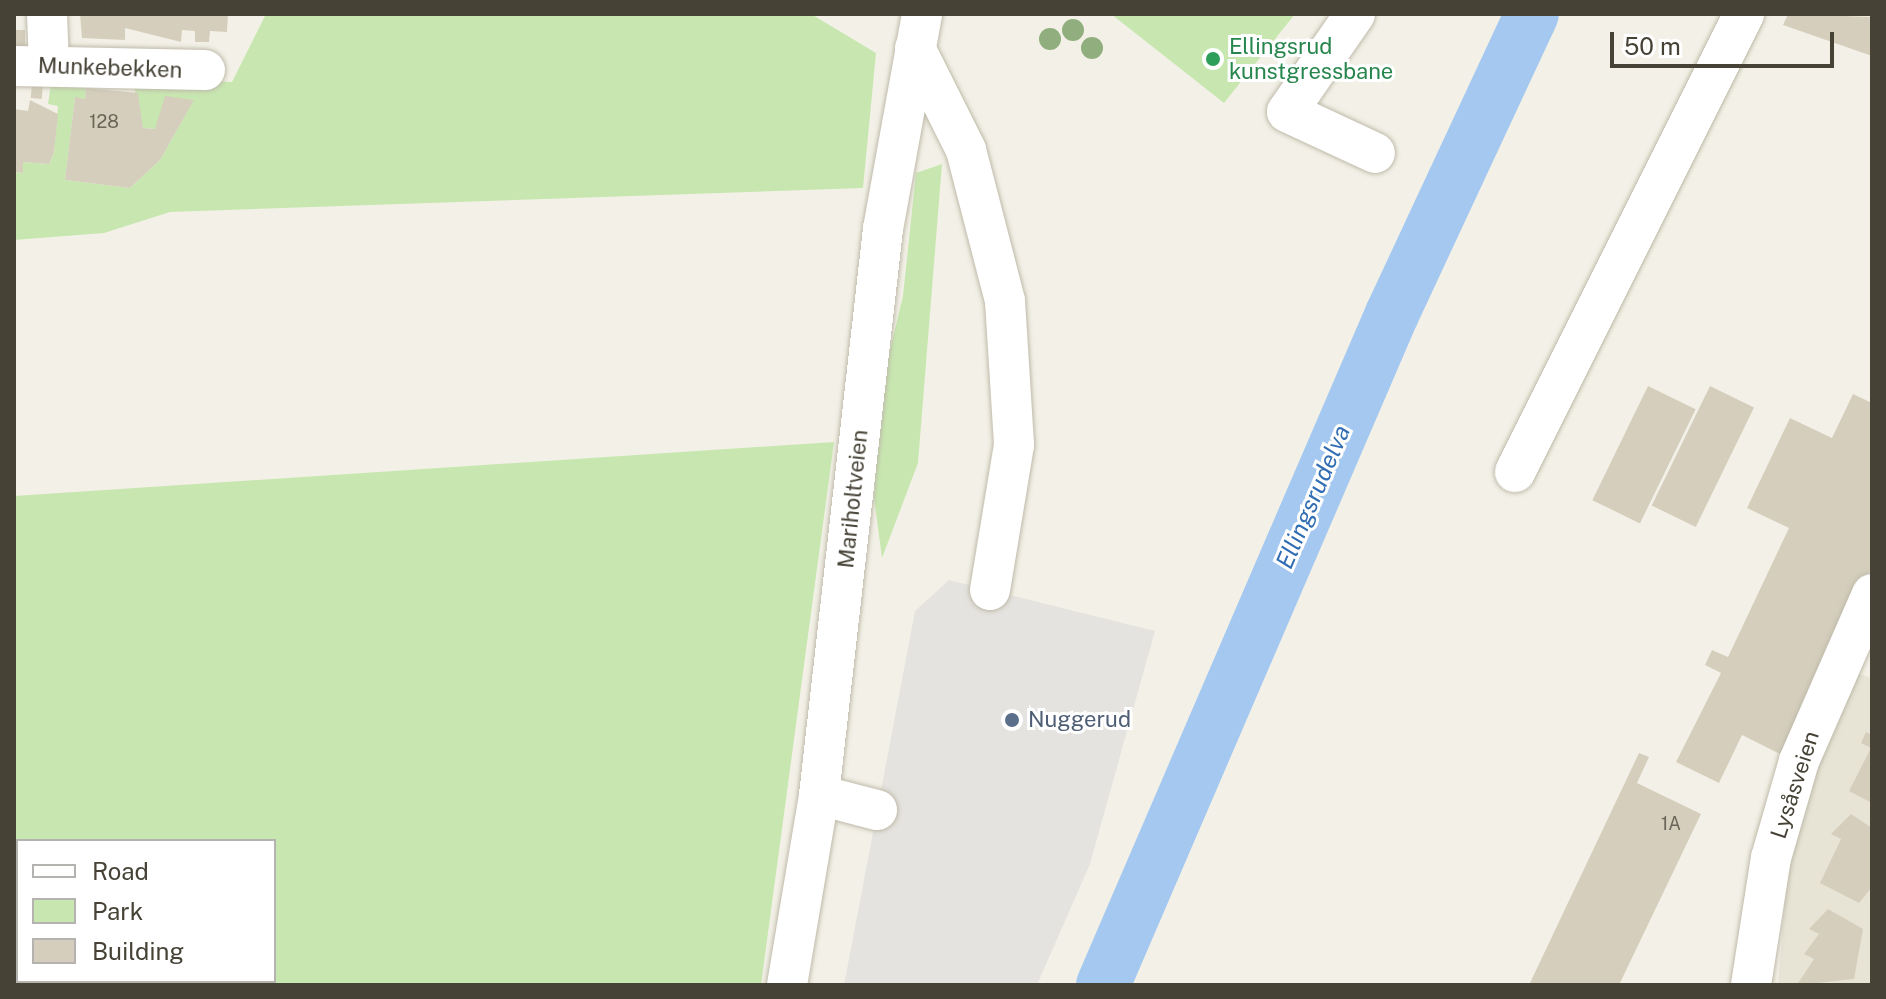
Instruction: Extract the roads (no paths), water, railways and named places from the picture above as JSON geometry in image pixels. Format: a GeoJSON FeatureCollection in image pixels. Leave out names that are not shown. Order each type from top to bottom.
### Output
{"type":"FeatureCollection","features":[{"type":"Feature","properties":{"kind":"street"},"geometry":{"type":"LineString","coordinates":[[32,66],[47,14]]}},
{"type":"Feature","properties":{"kind":"street"},"geometry":{"type":"LineString","coordinates":[[1355,14],[1287,112],[1375,153]]}},
{"type":"Feature","properties":{"kind":"street"},"geometry":{"type":"LineString","coordinates":[[1515,472],[1744,14]]}},
{"type":"Feature","properties":{"kind":"street"},"geometry":{"type":"LineString","coordinates":[[914,24],[966,150],[1005,301],[1014,445],[990,590]]}},
{"type":"Feature","properties":{"kind":"street","name":"Mariholtveien"},"geometry":{"type":"LineString","coordinates":[[787,985],[819,795],[883,229],[914,24]]}},
{"type":"Feature","properties":{"kind":"street","name":"Munkebekken"},"geometry":{"type":"LineString","coordinates":[[32,66],[205,70]]}},
{"type":"Feature","properties":{"kind":"street","name":"Lysåsveien"},"geometry":{"type":"LineString","coordinates":[[1751,985],[1771,858],[1799,761],[1872,594]]}},
{"type":"Feature","properties":{"kind":"street"},"geometry":{"type":"LineString","coordinates":[[819,795],[877,810]]}},
{"type":"Feature","properties":{"kind":"waterway","name":"Ellingsrudelva"},"geometry":{"type":"LineString","coordinates":[[1103,985],[1392,314],[1532,14]]}},
{"type":"Feature","properties":{"kind":"place","name":"Ellingsrud kunstgressbane"},"geometry":{"type":"Point","coordinates":[1213,59]}},
{"type":"Feature","properties":{"kind":"place","name":"Nuggerud"},"geometry":{"type":"Point","coordinates":[1012,720]}}]}
